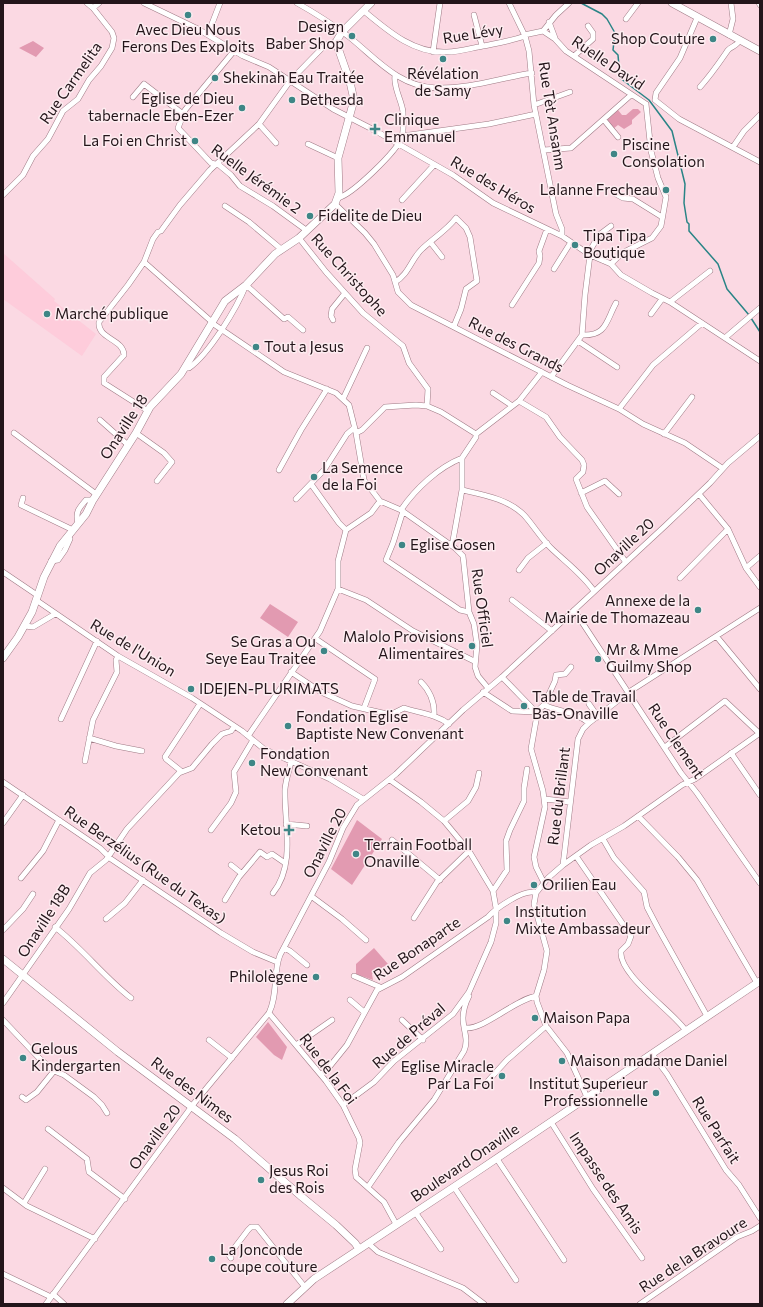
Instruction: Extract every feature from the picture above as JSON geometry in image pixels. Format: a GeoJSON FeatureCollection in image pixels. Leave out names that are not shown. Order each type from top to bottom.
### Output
{"type":"FeatureCollection","features":[{"type":"Feature","properties":{"kind":"street","name":"Rue Carmelita"},"geometry":{"type":"LineString","coordinates":[[3,196],[24,175],[33,156],[48,139],[63,111],[78,99],[89,80],[101,66],[112,48],[114,41],[112,32],[93,8],[87,3]]}},
{"type":"Feature","properties":{"kind":"street"},"geometry":{"type":"LineString","coordinates":[[93,8],[99,3]]}},
{"type":"Feature","properties":{"kind":"street","name":"Rue des Héros"},"geometry":{"type":"LineString","coordinates":[[144,3],[208,34],[234,51],[269,67],[313,97],[453,175],[493,203],[562,236],[589,255],[610,264],[621,275],[662,299],[670,302],[726,337],[760,361]]}},
{"type":"Feature","properties":{"kind":"street"},"geometry":{"type":"LineString","coordinates":[[208,34],[220,3]]}},
{"type":"Feature","properties":{"kind":"street"},"geometry":{"type":"LineString","coordinates":[[297,3],[324,18],[395,76],[431,87],[460,87],[532,73]]}},
{"type":"Feature","properties":{"kind":"street"},"geometry":{"type":"LineString","coordinates":[[148,411],[104,384],[104,377],[124,355],[124,352],[122,347],[105,334],[98,326],[103,315],[128,285],[144,262],[148,248],[158,232],[161,231],[183,202],[215,165],[259,124],[290,81],[325,45],[336,42],[342,32],[371,3]]}},
{"type":"Feature","properties":{"kind":"street"},"geometry":{"type":"LineString","coordinates":[[433,52],[440,3]]}},
{"type":"Feature","properties":{"kind":"street","name":"Rue Tèt Ansanm"},"geometry":{"type":"LineString","coordinates":[[509,3],[525,36],[529,51],[534,105],[556,214],[562,229],[562,236]]}},
{"type":"Feature","properties":{"kind":"street"},"geometry":{"type":"LineString","coordinates":[[525,36],[543,31],[549,22],[569,3]]}},
{"type":"Feature","properties":{"kind":"street"},"geometry":{"type":"LineString","coordinates":[[626,19],[638,3]]}},
{"type":"Feature","properties":{"kind":"street"},"geometry":{"type":"LineString","coordinates":[[672,3],[760,51]]}},
{"type":"Feature","properties":{"kind":"street"},"geometry":{"type":"LineString","coordinates":[[729,35],[733,20],[731,3]]}},
{"type":"Feature","properties":{"kind":"street","name":"Rue Lévy"},"geometry":{"type":"LineString","coordinates":[[364,11],[397,36],[419,48],[433,52],[455,52],[503,43],[525,36]]}},
{"type":"Feature","properties":{"kind":"street"},"geometry":{"type":"LineString","coordinates":[[474,15],[482,46]]}},
{"type":"Feature","properties":{"kind":"street"},"geometry":{"type":"LineString","coordinates":[[610,264],[622,253],[652,238],[661,226],[666,197],[658,178],[651,151],[651,102],[680,58],[697,18]]}},
{"type":"Feature","properties":{"kind":"street"},"geometry":{"type":"LineString","coordinates":[[549,22],[555,39]]}},
{"type":"Feature","properties":{"kind":"street"},"geometry":{"type":"LineString","coordinates":[[574,56],[593,39],[593,33],[588,26]]}},
{"type":"Feature","properties":{"kind":"street","name":"Ruelle David"},"geometry":{"type":"LineString","coordinates":[[543,31],[555,39],[561,47],[631,95],[651,102],[679,119],[760,162]]}},
{"type":"Feature","properties":{"kind":"street"},"geometry":{"type":"LineString","coordinates":[[700,87],[730,48],[738,45],[740,40]]}},
{"type":"Feature","properties":{"kind":"street"},"geometry":{"type":"LineString","coordinates":[[336,42],[354,94],[353,105],[338,158],[336,201]]}},
{"type":"Feature","properties":{"kind":"street"},"geometry":{"type":"LineString","coordinates":[[133,97],[144,84],[183,114],[234,51]]}},
{"type":"Feature","properties":{"kind":"street"},"geometry":{"type":"LineString","coordinates":[[395,76],[403,110],[402,136],[489,124],[536,114]]}},
{"type":"Feature","properties":{"kind":"street"},"geometry":{"type":"LineString","coordinates":[[534,105],[570,92]]}},
{"type":"Feature","properties":{"kind":"street"},"geometry":{"type":"LineString","coordinates":[[544,150],[571,148],[631,95]]}},
{"type":"Feature","properties":{"kind":"street","name":"Ruelle Jérémie 2"},"geometry":{"type":"LineString","coordinates":[[183,114],[178,128],[196,149],[215,165],[219,165],[226,170],[240,186],[273,206],[306,230]]}},
{"type":"Feature","properties":{"kind":"street"},"geometry":{"type":"LineString","coordinates":[[733,147],[744,131],[760,115]]}},
{"type":"Feature","properties":{"kind":"street"},"geometry":{"type":"LineString","coordinates":[[604,120],[618,136]]}},
{"type":"Feature","properties":{"kind":"street"},"geometry":{"type":"LineString","coordinates":[[259,124],[276,143]]}},
{"type":"Feature","properties":{"kind":"street","name":"Onaville 18"},"geometry":{"type":"LineString","coordinates":[[3,658],[25,626],[51,562],[60,546],[86,514],[148,411],[186,368],[225,301],[246,285],[281,249],[299,238],[336,201],[353,189],[371,173],[398,144],[402,136]]}},
{"type":"Feature","properties":{"kind":"street"},"geometry":{"type":"LineString","coordinates":[[308,144],[338,158]]}},
{"type":"Feature","properties":{"kind":"street"},"geometry":{"type":"LineString","coordinates":[[402,200],[434,165]]}},
{"type":"Feature","properties":{"kind":"street"},"geometry":{"type":"LineString","coordinates":[[614,193],[623,198],[633,199],[662,217]]}},
{"type":"Feature","properties":{"kind":"street","name":"Rue des Grands"},"geometry":{"type":"LineString","coordinates":[[336,201],[374,244],[395,282],[398,292],[405,300],[542,372],[619,409],[664,434],[685,443],[722,468]]}},
{"type":"Feature","properties":{"kind":"street"},"geometry":{"type":"LineString","coordinates":[[225,206],[249,222],[281,249]]}},
{"type":"Feature","properties":{"kind":"street"},"geometry":{"type":"LineString","coordinates":[[395,282],[403,278],[421,250],[456,218],[466,228],[470,237],[477,281],[466,289],[461,309],[454,326]]}},
{"type":"Feature","properties":{"kind":"street"},"geometry":{"type":"LineString","coordinates":[[551,376],[582,335],[589,255],[599,235],[611,226]]}},
{"type":"Feature","properties":{"kind":"street"},"geometry":{"type":"LineString","coordinates":[[512,305],[539,263],[539,251],[548,229]]}},
{"type":"Feature","properties":{"kind":"street","name":"Rue Christophe"},"geometry":{"type":"LineString","coordinates":[[299,238],[363,313],[403,346],[411,367],[428,390],[427,406]]}},
{"type":"Feature","properties":{"kind":"street"},"geometry":{"type":"LineString","coordinates":[[554,269],[571,242]]}},
{"type":"Feature","properties":{"kind":"street"},"geometry":{"type":"LineString","coordinates":[[430,243],[442,257]]}},
{"type":"Feature","properties":{"kind":"street"},"geometry":{"type":"LineString","coordinates":[[144,262],[220,330],[284,372],[327,389],[343,399],[352,409],[364,480],[380,501],[402,510],[452,546],[462,490],[462,458]]}},
{"type":"Feature","properties":{"kind":"street"},"geometry":{"type":"LineString","coordinates":[[670,302],[710,271]]}},
{"type":"Feature","properties":{"kind":"street"},"geometry":{"type":"LineString","coordinates":[[186,368],[189,368],[207,352],[240,300],[246,285],[284,319],[288,317],[303,330]]}},
{"type":"Feature","properties":{"kind":"street"},"geometry":{"type":"LineString","coordinates":[[333,320],[331,316],[332,310],[345,293]]}},
{"type":"Feature","properties":{"kind":"street"},"geometry":{"type":"LineString","coordinates":[[651,314],[662,299]]}},
{"type":"Feature","properties":{"kind":"street"},"geometry":{"type":"LineString","coordinates":[[582,335],[593,335],[604,328],[616,304]]}},
{"type":"Feature","properties":{"kind":"street"},"geometry":{"type":"LineString","coordinates":[[726,337],[760,308]]}},
{"type":"Feature","properties":{"kind":"street"},"geometry":{"type":"LineString","coordinates":[[619,409],[652,365],[702,323]]}},
{"type":"Feature","properties":{"kind":"street"},"geometry":{"type":"LineString","coordinates":[[578,341],[617,367]]}},
{"type":"Feature","properties":{"kind":"street"},"geometry":{"type":"LineString","coordinates":[[343,399],[367,348]]}},
{"type":"Feature","properties":{"kind":"street"},"geometry":{"type":"LineString","coordinates":[[469,612],[460,610],[386,560],[393,543],[402,510],[409,499],[438,472],[462,458],[476,437],[476,434],[494,421],[511,405],[519,401],[542,372]]}},
{"type":"Feature","properties":{"kind":"street"},"geometry":{"type":"LineString","coordinates":[[279,470],[301,430],[327,389]]}},
{"type":"Feature","properties":{"kind":"street"},"geometry":{"type":"LineString","coordinates":[[493,393],[511,405]]}},
{"type":"Feature","properties":{"kind":"street"},"geometry":{"type":"LineString","coordinates":[[664,434],[692,397]]}},
{"type":"Feature","properties":{"kind":"street"},"geometry":{"type":"LineString","coordinates":[[519,401],[540,413],[582,460],[584,465],[583,472],[576,479],[581,493],[587,507],[625,561]]}},
{"type":"Feature","properties":{"kind":"street"},"geometry":{"type":"LineString","coordinates":[[296,498],[324,470],[347,434],[362,430],[385,407],[416,405],[427,406],[441,412],[476,434]]}},
{"type":"Feature","properties":{"kind":"street"},"geometry":{"type":"LineString","coordinates":[[100,420],[128,445]]}},
{"type":"Feature","properties":{"kind":"street"},"geometry":{"type":"LineString","coordinates":[[14,433],[95,497]]}},
{"type":"Feature","properties":{"kind":"street"},"geometry":{"type":"LineString","coordinates":[[136,433],[164,453],[172,462],[157,481]]}},
{"type":"Feature","properties":{"kind":"street","name":"Onaville 20"},"geometry":{"type":"LineString","coordinates":[[46,1304],[192,1106],[269,1013],[272,1005],[277,962],[329,862],[343,828],[364,799],[390,780],[699,494],[722,468],[760,437]]}},
{"type":"Feature","properties":{"kind":"street"},"geometry":{"type":"LineString","coordinates":[[581,493],[605,481],[619,494]]}},
{"type":"Feature","properties":{"kind":"street"},"geometry":{"type":"LineString","coordinates":[[311,484],[339,523],[346,530]]}},
{"type":"Feature","properties":{"kind":"street"},"geometry":{"type":"LineString","coordinates":[[462,490],[493,497],[514,507],[523,515],[547,544],[568,562],[594,591]]}},
{"type":"Feature","properties":{"kind":"street"},"geometry":{"type":"LineString","coordinates":[[699,494],[728,529],[746,568],[760,587]]}},
{"type":"Feature","properties":{"kind":"street"},"geometry":{"type":"LineString","coordinates":[[23,498],[20,505],[73,530]]}},
{"type":"Feature","properties":{"kind":"street"},"geometry":{"type":"LineString","coordinates":[[248,736],[291,672],[316,639],[338,589],[338,561],[346,530],[371,513],[380,501]]}},
{"type":"Feature","properties":{"kind":"street"},"geometry":{"type":"LineString","coordinates":[[680,578],[728,529]]}},
{"type":"Feature","properties":{"kind":"street"},"geometry":{"type":"LineString","coordinates":[[51,562],[58,560],[70,539]]}},
{"type":"Feature","properties":{"kind":"street"},"geometry":{"type":"LineString","coordinates":[[519,570],[528,558],[547,544]]}},
{"type":"Feature","properties":{"kind":"street","name":"Rue Officiel"},"geometry":{"type":"LineString","coordinates":[[452,546],[463,556],[469,612],[474,624],[477,645],[474,661],[478,676],[488,688]]}},
{"type":"Feature","properties":{"kind":"street"},"geometry":{"type":"LineString","coordinates":[[746,568],[760,556]]}},
{"type":"Feature","properties":{"kind":"street","name":"Rue de l'Union"},"geometry":{"type":"LineString","coordinates":[[3,572],[54,614],[118,656],[162,680],[200,704],[248,736],[264,749],[330,779],[364,799]]}},
{"type":"Feature","properties":{"kind":"street"},"geometry":{"type":"LineString","coordinates":[[338,589],[366,600],[412,631],[474,661]]}},
{"type":"Feature","properties":{"kind":"street"},"geometry":{"type":"LineString","coordinates":[[512,600],[552,631]]}},
{"type":"Feature","properties":{"kind":"street","name":"Rue du Brillant"},"geometry":{"type":"LineString","coordinates":[[563,865],[578,739],[583,729],[629,692],[717,637],[760,608]]}},
{"type":"Feature","properties":{"kind":"street","name":"Rue Clement"},"geometry":{"type":"LineString","coordinates":[[574,610],[688,783],[697,793],[760,884]]}},
{"type":"Feature","properties":{"kind":"street"},"geometry":{"type":"LineString","coordinates":[[25,626],[33,627],[54,614]]}},
{"type":"Feature","properties":{"kind":"street"},"geometry":{"type":"LineString","coordinates":[[717,637],[760,689]]}},
{"type":"Feature","properties":{"kind":"street"},"geometry":{"type":"LineString","coordinates":[[316,639],[375,679],[364,708]]}},
{"type":"Feature","properties":{"kind":"street"},"geometry":{"type":"LineString","coordinates":[[61,719],[97,641]]}},
{"type":"Feature","properties":{"kind":"street"},"geometry":{"type":"LineString","coordinates":[[85,761],[90,728],[117,672],[116,660],[118,656]]}},
{"type":"Feature","properties":{"kind":"street"},"geometry":{"type":"LineString","coordinates":[[484,692],[512,711],[536,712],[544,705],[553,686],[556,675],[565,674],[571,667]]}},
{"type":"Feature","properties":{"kind":"street"},"geometry":{"type":"LineString","coordinates":[[291,672],[321,692],[352,706],[386,714],[394,713],[404,708],[412,712],[434,716],[449,724]]}},
{"type":"Feature","properties":{"kind":"street"},"geometry":{"type":"LineString","coordinates":[[502,677],[536,712],[537,720],[531,749],[545,799],[544,815],[534,857],[536,867],[544,883]]}},
{"type":"Feature","properties":{"kind":"street"},"geometry":{"type":"LineString","coordinates":[[421,682],[431,695],[434,706],[434,716]]}},
{"type":"Feature","properties":{"kind":"street"},"geometry":{"type":"LineString","coordinates":[[587,1097],[567,1053],[546,1026],[541,1016],[536,996],[544,970],[546,951],[534,904],[536,893],[563,865],[638,816],[650,806],[688,783],[760,733],[725,701],[665,747]]}},
{"type":"Feature","properties":{"kind":"street"},"geometry":{"type":"LineString","coordinates":[[181,771],[166,760],[166,757],[200,704]]}},
{"type":"Feature","properties":{"kind":"street"},"geometry":{"type":"LineString","coordinates":[[589,704],[598,717]]}},
{"type":"Feature","properties":{"kind":"street"},"geometry":{"type":"LineString","coordinates":[[544,705],[551,708],[562,709],[589,723]]}},
{"type":"Feature","properties":{"kind":"street","name":"Onaville 18B"},"geometry":{"type":"LineString","coordinates":[[3,1003],[69,909],[90,873],[108,856],[127,829],[181,771],[188,770],[195,765],[222,734],[231,731],[234,727]]}},
{"type":"Feature","properties":{"kind":"street"},"geometry":{"type":"LineString","coordinates":[[89,738],[116,746],[142,751]]}},
{"type":"Feature","properties":{"kind":"street"},"geometry":{"type":"LineString","coordinates":[[211,830],[231,803],[236,792],[234,772],[253,740]]}},
{"type":"Feature","properties":{"kind":"street"},"geometry":{"type":"LineString","coordinates":[[731,753],[760,795]]}},
{"type":"Feature","properties":{"kind":"street"},"geometry":{"type":"LineString","coordinates":[[273,893],[282,882],[287,852],[286,784],[291,762]]}},
{"type":"Feature","properties":{"kind":"street"},"geometry":{"type":"LineString","coordinates":[[493,891],[507,870],[506,841],[524,801],[524,788],[527,769]]}},
{"type":"Feature","properties":{"kind":"street"},"geometry":{"type":"LineString","coordinates":[[444,821],[468,801],[476,786],[479,773]]}},
{"type":"Feature","properties":{"kind":"street","name":"Rue de Préval"},"geometry":{"type":"LineString","coordinates":[[342,1105],[379,1078],[399,1056],[423,1040],[454,1012],[469,992],[491,942],[496,923],[496,908],[493,891],[469,851],[444,821],[421,802],[390,780]]}},
{"type":"Feature","properties":{"kind":"street","name":"Rue Berzélius (Rue du Texas)"},"geometry":{"type":"LineString","coordinates":[[3,782],[221,933],[253,952],[277,962]]}},
{"type":"Feature","properties":{"kind":"street"},"geometry":{"type":"LineString","coordinates":[[3,823],[23,795]]}},
{"type":"Feature","properties":{"kind":"street"},"geometry":{"type":"LineString","coordinates":[[545,799],[570,802]]}},
{"type":"Feature","properties":{"kind":"street"},"geometry":{"type":"LineString","coordinates":[[638,816],[678,857],[697,880],[759,982]]}},
{"type":"Feature","properties":{"kind":"street"},"geometry":{"type":"LineString","coordinates":[[21,878],[43,851],[59,820]]}},
{"type":"Feature","properties":{"kind":"street"},"geometry":{"type":"LineString","coordinates":[[286,824],[306,826]]}},
{"type":"Feature","properties":{"kind":"street"},"geometry":{"type":"LineString","coordinates":[[602,839],[614,858],[644,892],[647,907],[707,1016]]}},
{"type":"Feature","properties":{"kind":"street"},"geometry":{"type":"LineString","coordinates":[[392,840],[440,880]]}},
{"type":"Feature","properties":{"kind":"street"},"geometry":{"type":"LineString","coordinates":[[414,918],[433,887],[469,851]]}},
{"type":"Feature","properties":{"kind":"street"},"geometry":{"type":"LineString","coordinates":[[225,900],[241,874],[260,852],[267,858],[272,854],[285,863]]}},
{"type":"Feature","properties":{"kind":"street"},"geometry":{"type":"LineString","coordinates":[[576,856],[631,936],[630,941],[621,951],[621,958],[641,986],[658,1004],[681,1024],[686,1031]]}},
{"type":"Feature","properties":{"kind":"street"},"geometry":{"type":"LineString","coordinates":[[230,865],[241,874]]}},
{"type":"Feature","properties":{"kind":"street"},"geometry":{"type":"LineString","coordinates":[[106,920],[125,903],[143,880]]}},
{"type":"Feature","properties":{"kind":"street","name":"Rue Bonaparte"},"geometry":{"type":"LineString","coordinates":[[321,1074],[326,1071],[347,1045],[374,994],[380,987],[402,977],[488,917],[496,908],[528,892],[536,893]]}},
{"type":"Feature","properties":{"kind":"street"},"geometry":{"type":"LineString","coordinates":[[3,930],[23,909],[33,894]]}},
{"type":"Feature","properties":{"kind":"street"},"geometry":{"type":"LineString","coordinates":[[311,896],[342,919],[366,940]]}},
{"type":"Feature","properties":{"kind":"street"},"geometry":{"type":"LineString","coordinates":[[55,927],[86,954],[108,979],[131,998]]}},
{"type":"Feature","properties":{"kind":"street"},"geometry":{"type":"LineString","coordinates":[[284,948],[290,950],[307,965]]}},
{"type":"Feature","properties":{"kind":"street","name":"Rue des Nimes"},"geometry":{"type":"LineString","coordinates":[[3,959],[118,1052],[192,1106],[257,1157],[307,1202],[336,1225],[355,1243],[359,1249]]}},
{"type":"Feature","properties":{"kind":"street"},"geometry":{"type":"LineString","coordinates":[[354,976],[380,987]]}},
{"type":"Feature","properties":{"kind":"street","name":"Boulevard Onaville"},"geometry":{"type":"LineString","coordinates":[[287,1304],[304,1286],[396,1224],[497,1159],[759,982]]}},
{"type":"Feature","properties":{"kind":"street"},"geometry":{"type":"LineString","coordinates":[[368,1187],[399,1142],[437,1096],[466,1045],[463,1017],[470,994],[469,992]]}},
{"type":"Feature","properties":{"kind":"street"},"geometry":{"type":"LineString","coordinates":[[465,1028],[480,1025],[524,1000],[536,996]]}},
{"type":"Feature","properties":{"kind":"street"},"geometry":{"type":"LineString","coordinates":[[350,1000],[364,1012]]}},
{"type":"Feature","properties":{"kind":"street"},"geometry":{"type":"LineString","coordinates":[[454,1012],[463,1017]]}},
{"type":"Feature","properties":{"kind":"street","name":"Rue de la Foi"},"geometry":{"type":"LineString","coordinates":[[269,1013],[321,1074],[342,1105],[360,1144],[355,1173],[356,1177],[384,1202],[396,1224]]}},
{"type":"Feature","properties":{"kind":"street"},"geometry":{"type":"LineString","coordinates":[[3,1020],[31,1051],[54,1071],[64,1075],[94,1097],[107,1113]]}},
{"type":"Feature","properties":{"kind":"street"},"geometry":{"type":"LineString","coordinates":[[296,1045],[332,1020]]}},
{"type":"Feature","properties":{"kind":"street"},"geometry":{"type":"LineString","coordinates":[[402,1020],[423,1040]]}},
{"type":"Feature","properties":{"kind":"street"},"geometry":{"type":"LineString","coordinates":[[486,1082],[507,1060],[546,1026]]}},
{"type":"Feature","properties":{"kind":"street"},"geometry":{"type":"LineString","coordinates":[[209,1040],[232,1058]]}},
{"type":"Feature","properties":{"kind":"street","name":"Rue Parfait"},"geometry":{"type":"LineString","coordinates":[[652,1054],[667,1074],[726,1170],[739,1185],[760,1218]]}},
{"type":"Feature","properties":{"kind":"street"},"geometry":{"type":"LineString","coordinates":[[22,1097],[26,1100],[32,1096],[54,1071]]}},
{"type":"Feature","properties":{"kind":"street","name":"Impasse des Amis"},"geometry":{"type":"LineString","coordinates":[[551,1122],[593,1189],[642,1258]]}},
{"type":"Feature","properties":{"kind":"street"},"geometry":{"type":"LineString","coordinates":[[48,1129],[87,1159],[86,1164],[89,1172],[124,1198]]}},
{"type":"Feature","properties":{"kind":"street"},"geometry":{"type":"LineString","coordinates":[[497,1159],[564,1260]]}},
{"type":"Feature","properties":{"kind":"street"},"geometry":{"type":"LineString","coordinates":[[24,1202],[45,1169]]}},
{"type":"Feature","properties":{"kind":"street"},"geometry":{"type":"LineString","coordinates":[[454,1186],[516,1280]]}},
{"type":"Feature","properties":{"kind":"street"},"geometry":{"type":"LineString","coordinates":[[3,1188],[57,1222],[95,1239]]}},
{"type":"Feature","properties":{"kind":"street"},"geometry":{"type":"LineString","coordinates":[[416,1212],[441,1249]]}},
{"type":"Feature","properties":{"kind":"street","name":"Rue de la Bravoure"},"geometry":{"type":"LineString","coordinates":[[640,1304],[737,1237],[760,1226]]}},
{"type":"Feature","properties":{"kind":"street"},"geometry":{"type":"LineString","coordinates":[[231,1258],[229,1255],[248,1230],[251,1227],[257,1227],[304,1286]]}},
{"type":"Feature","properties":{"kind":"street"},"geometry":{"type":"LineString","coordinates":[[368,1243],[378,1252],[463,1288],[484,1304]]}},
{"type":"Feature","properties":{"kind":"street"},"geometry":{"type":"LineString","coordinates":[[3,1274],[52,1296],[64,1304]]}},
{"type":"Feature","properties":{"kind":"shaded area"},"geometry":{"type":"Polygon","coordinates":[[[33,41],[44,48],[36,57],[19,48],[33,41]]]}},
{"type":"Feature","properties":{"kind":"shaded area"},"geometry":{"type":"Polygon","coordinates":[[[633,109],[638,109],[641,112],[632,120],[632,124],[624,129],[618,125],[613,129],[607,120],[618,110],[622,115],[626,115],[633,109]]]}},
{"type":"Feature","properties":{"kind":"shaded area","name":"Marché publique"},"geometry":{"type":"Polygon","coordinates":[[[3,253],[55,299],[54,301],[96,334],[82,356],[3,299],[3,253]]]}},
{"type":"Feature","properties":{"kind":"shaded area"},"geometry":{"type":"Polygon","coordinates":[[[270,604],[298,622],[288,637],[260,618],[270,604]]]}},
{"type":"Feature","properties":{"kind":"shaded area","name":"Terrain Football Onaville"},"geometry":{"type":"Polygon","coordinates":[[[357,820],[382,839],[352,885],[331,869],[357,820]]]}},
{"type":"Feature","properties":{"kind":"shaded area"},"geometry":{"type":"Polygon","coordinates":[[[374,948],[388,964],[372,974],[373,980],[356,974],[356,964],[374,948]]]}},
{"type":"Feature","properties":{"kind":"shaded area"},"geometry":{"type":"Polygon","coordinates":[[[268,1022],[287,1047],[282,1060],[274,1055],[256,1037],[268,1022]]]}},
{"type":"Feature","properties":{"kind":"waterway"},"geometry":{"type":"LineString","coordinates":[[581,3],[602,14],[607,19],[615,33],[613,50],[618,55],[620,78],[649,100],[672,131],[685,184],[684,203],[687,222],[689,224],[689,231],[718,264],[727,289],[749,315]]}},
{"type":"Feature","properties":{"kind":"waterway"},"geometry":{"type":"LineString","coordinates":[[751,318],[760,332]]}},
{"type":"Feature","properties":{"kind":"place","name":"Avec Dieu Nous Ferons Des Exploits"},"geometry":{"type":"Point","coordinates":[188,15]}},
{"type":"Feature","properties":{"kind":"place","name":"Design Baber Shop"},"geometry":{"type":"Point","coordinates":[352,36]}},
{"type":"Feature","properties":{"kind":"place","name":"Shop Couture"},"geometry":{"type":"Point","coordinates":[713,39]}},
{"type":"Feature","properties":{"kind":"place","name":"Révélation de Samy"},"geometry":{"type":"Point","coordinates":[443,59]}},
{"type":"Feature","properties":{"kind":"place","name":"Shekinah Eau Traitée"},"geometry":{"type":"Point","coordinates":[215,78]}},
{"type":"Feature","properties":{"kind":"place","name":"Bethesda"},"geometry":{"type":"Point","coordinates":[292,100]}},
{"type":"Feature","properties":{"kind":"place","name":"Eglise de Dieu tabernacle Eben-Ezer"},"geometry":{"type":"Point","coordinates":[242,108]}},
{"type":"Feature","properties":{"kind":"place","name":"Clinique Emmanuel"},"geometry":{"type":"Point","coordinates":[375,129]}},
{"type":"Feature","properties":{"kind":"place","name":"La Foi en Christ"},"geometry":{"type":"Point","coordinates":[195,141]}},
{"type":"Feature","properties":{"kind":"place","name":"Piscine Consolation"},"geometry":{"type":"Point","coordinates":[614,154]}},
{"type":"Feature","properties":{"kind":"place","name":"Lalanne Frecheau"},"geometry":{"type":"Point","coordinates":[666,190]}},
{"type":"Feature","properties":{"kind":"place","name":"Fidelite de Dieu"},"geometry":{"type":"Point","coordinates":[310,216]}},
{"type":"Feature","properties":{"kind":"place","name":"Tipa Tipa Boutique"},"geometry":{"type":"Point","coordinates":[575,245]}},
{"type":"Feature","properties":{"kind":"place","name":"Marché publique"},"geometry":{"type":"Point","coordinates":[47,314]}},
{"type":"Feature","properties":{"kind":"place","name":"Tout a Jesus"},"geometry":{"type":"Point","coordinates":[256,347]}},
{"type":"Feature","properties":{"kind":"place","name":"La Semence de la Foi"},"geometry":{"type":"Point","coordinates":[314,477]}},
{"type":"Feature","properties":{"kind":"place","name":"Eglise Gosen"},"geometry":{"type":"Point","coordinates":[402,545]}},
{"type":"Feature","properties":{"kind":"place","name":"Annexe de la Mairie de Thomazeau"},"geometry":{"type":"Point","coordinates":[698,610]}},
{"type":"Feature","properties":{"kind":"place","name":"Malolo Provisions Alimentaires"},"geometry":{"type":"Point","coordinates":[472,646]}},
{"type":"Feature","properties":{"kind":"place","name":"Se Gras a Ou Seye Eau Traitee"},"geometry":{"type":"Point","coordinates":[324,651]}},
{"type":"Feature","properties":{"kind":"place","name":"Mr & Mme Guilmy Shop"},"geometry":{"type":"Point","coordinates":[598,659]}},
{"type":"Feature","properties":{"kind":"place","name":"IDEJEN-PLURIMATS"},"geometry":{"type":"Point","coordinates":[191,689]}},
{"type":"Feature","properties":{"kind":"place","name":"Table de Travail Bas-Onaville"},"geometry":{"type":"Point","coordinates":[524,706]}},
{"type":"Feature","properties":{"kind":"place","name":"Fondation Eglise Baptiste New Convenant"},"geometry":{"type":"Point","coordinates":[288,726]}},
{"type":"Feature","properties":{"kind":"place","name":"Fondation New Convenant"},"geometry":{"type":"Point","coordinates":[252,763]}},
{"type":"Feature","properties":{"kind":"place","name":"Ketou"},"geometry":{"type":"Point","coordinates":[289,830]}},
{"type":"Feature","properties":{"kind":"place","name":"Terrain Football Onaville"},"geometry":{"type":"Point","coordinates":[356,854]}},
{"type":"Feature","properties":{"kind":"place","name":"Orilien Eau"},"geometry":{"type":"Point","coordinates":[534,885]}},
{"type":"Feature","properties":{"kind":"place","name":"Institution Mixte Ambassadeur"},"geometry":{"type":"Point","coordinates":[507,921]}},
{"type":"Feature","properties":{"kind":"place","name":"Philolègene"},"geometry":{"type":"Point","coordinates":[316,977]}},
{"type":"Feature","properties":{"kind":"place","name":"Maison Papa"},"geometry":{"type":"Point","coordinates":[535,1018]}},
{"type":"Feature","properties":{"kind":"place","name":"Gelous Kindergarten"},"geometry":{"type":"Point","coordinates":[23,1058]}},
{"type":"Feature","properties":{"kind":"place","name":"Maison madame Daniel"},"geometry":{"type":"Point","coordinates":[562,1061]}},
{"type":"Feature","properties":{"kind":"place","name":"Eglise Miracle Par La Foi"},"geometry":{"type":"Point","coordinates":[502,1076]}},
{"type":"Feature","properties":{"kind":"place","name":"Institut Superieur Professionnelle"},"geometry":{"type":"Point","coordinates":[656,1093]}},
{"type":"Feature","properties":{"kind":"place","name":"Jesus Roi des Rois"},"geometry":{"type":"Point","coordinates":[261,1180]}},
{"type":"Feature","properties":{"kind":"place","name":"La Jonconde coupe couture"},"geometry":{"type":"Point","coordinates":[212,1259]}}]}
